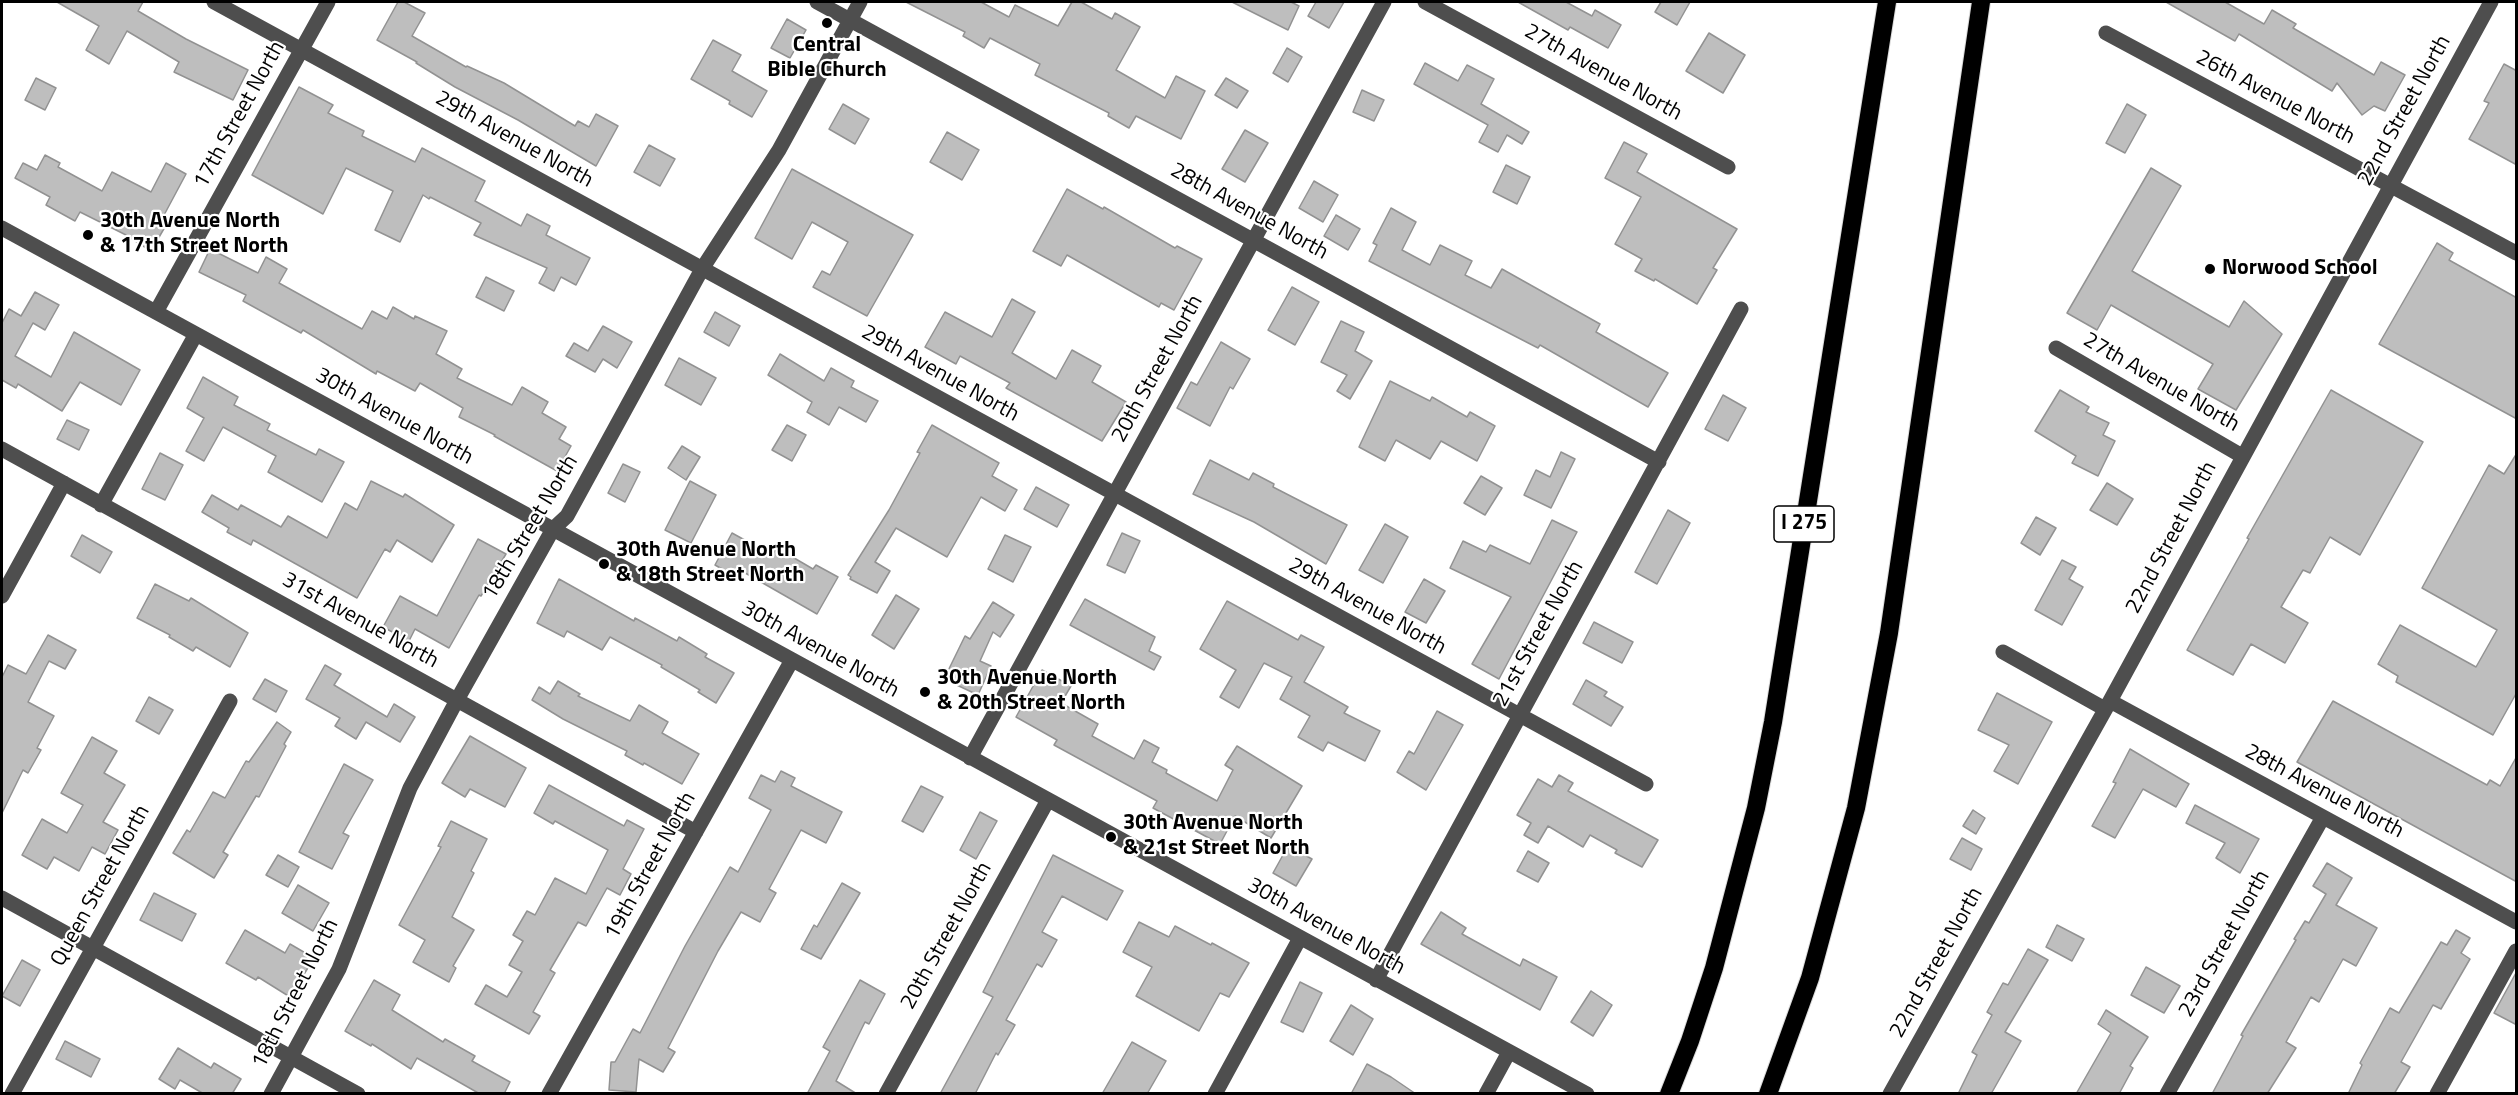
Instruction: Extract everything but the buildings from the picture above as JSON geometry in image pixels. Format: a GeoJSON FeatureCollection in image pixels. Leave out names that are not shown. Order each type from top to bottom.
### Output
{"type":"FeatureCollection","features":[{"type":"Feature","properties":{"kind":"highway"},"geometry":{"type":"LineString","coordinates":[[1878,2],[1878,63]]}},
{"type":"Feature","properties":{"kind":"highway","name":"I 275"},"geometry":{"type":"LineString","coordinates":[[1669,1094],[1690,1041],[1714,968],[1756,808],[1773,722],[1887,2]]}},
{"type":"Feature","properties":{"kind":"highway"},"geometry":{"type":"LineString","coordinates":[[1768,1094],[1810,978],[1856,808],[1889,633],[1981,2]]}},
{"type":"Feature","properties":{"kind":"highway"},"geometry":{"type":"LineString","coordinates":[[1973,62],[1991,2]]}},
{"type":"Feature","properties":{"kind":"street","name":"29th Avenue North"},"geometry":{"type":"LineString","coordinates":[[214,2],[1646,784]]}},
{"type":"Feature","properties":{"kind":"street","name":"17th Street North"},"geometry":{"type":"LineString","coordinates":[[156,312],[328,2]]}},
{"type":"Feature","properties":{"kind":"street","name":"28th Avenue North"},"geometry":{"type":"LineString","coordinates":[[817,2],[1659,462]]}},
{"type":"Feature","properties":{"kind":"street","name":"18th Street North"},"geometry":{"type":"LineString","coordinates":[[271,1094],[339,969],[410,788],[553,529],[567,516],[702,269],[779,150],[860,2]]}},
{"type":"Feature","properties":{"kind":"street","name":"20th Street North"},"geometry":{"type":"LineString","coordinates":[[970,758],[1384,2]]}},
{"type":"Feature","properties":{"kind":"street","name":"27th Avenue North"},"geometry":{"type":"LineString","coordinates":[[1425,2],[1728,167]]}},
{"type":"Feature","properties":{"kind":"street","name":"22nd Street North"},"geometry":{"type":"LineString","coordinates":[[1890,1094],[2108,705],[2389,185],[2491,2]]}},
{"type":"Feature","properties":{"kind":"street","name":"26th Avenue North"},"geometry":{"type":"LineString","coordinates":[[2106,33],[2517,253]]}},
{"type":"Feature","properties":{"kind":"street","name":"30th Avenue North"},"geometry":{"type":"LineString","coordinates":[[2,228],[1587,1094]]}},
{"type":"Feature","properties":{"kind":"street","name":"21st Street North"},"geometry":{"type":"LineString","coordinates":[[1376,980],[1741,309]]}},
{"type":"Feature","properties":{"kind":"street"},"geometry":{"type":"LineString","coordinates":[[101,505],[196,334]]}},
{"type":"Feature","properties":{"kind":"street","name":"27th Avenue North"},"geometry":{"type":"LineString","coordinates":[[2056,348],[2242,456]]}},
{"type":"Feature","properties":{"kind":"street","name":"31st Avenue North"},"geometry":{"type":"LineString","coordinates":[[2,449],[696,832]]}},
{"type":"Feature","properties":{"kind":"street"},"geometry":{"type":"LineString","coordinates":[[2,596],[64,483]]}},
{"type":"Feature","properties":{"kind":"street","name":"28th Avenue North"},"geometry":{"type":"LineString","coordinates":[[2003,652],[2323,817],[2517,922]]}},
{"type":"Feature","properties":{"kind":"street","name":"19th Street North"},"geometry":{"type":"LineString","coordinates":[[549,1094],[792,660]]}},
{"type":"Feature","properties":{"kind":"street","name":"Queen Street North"},"geometry":{"type":"LineString","coordinates":[[12,1094],[230,701]]}},
{"type":"Feature","properties":{"kind":"street","name":"20th Street North"},"geometry":{"type":"LineString","coordinates":[[886,1094],[1048,800]]}},
{"type":"Feature","properties":{"kind":"street","name":"23rd Street North"},"geometry":{"type":"LineString","coordinates":[[2167,1094],[2323,817]]}},
{"type":"Feature","properties":{"kind":"street"},"geometry":{"type":"LineString","coordinates":[[2,898],[358,1094]]}},
{"type":"Feature","properties":{"kind":"street"},"geometry":{"type":"LineString","coordinates":[[1215,1094],[1300,938]]}},
{"type":"Feature","properties":{"kind":"street"},"geometry":{"type":"LineString","coordinates":[[2437,1094],[2517,951]]}},
{"type":"Feature","properties":{"kind":"street"},"geometry":{"type":"LineString","coordinates":[[1486,1094],[1509,1052]]}},
{"type":"Feature","properties":{"kind":"place","name":"Central Bible Church"},"geometry":{"type":"Point","coordinates":[827,23]}},
{"type":"Feature","properties":{"kind":"place","name":"30th Avenue North & 17th Street North"},"geometry":{"type":"Point","coordinates":[88,235]}},
{"type":"Feature","properties":{"kind":"place","name":"Norwood School"},"geometry":{"type":"Point","coordinates":[2210,269]}},
{"type":"Feature","properties":{"kind":"place","name":"30th Avenue North & 18th Street North"},"geometry":{"type":"Point","coordinates":[604,564]}},
{"type":"Feature","properties":{"kind":"place","name":"30th Avenue North & 20th Street North"},"geometry":{"type":"Point","coordinates":[925,692]}},
{"type":"Feature","properties":{"kind":"place","name":"30th Avenue North & 21st Street North"},"geometry":{"type":"Point","coordinates":[1111,837]}}]}
